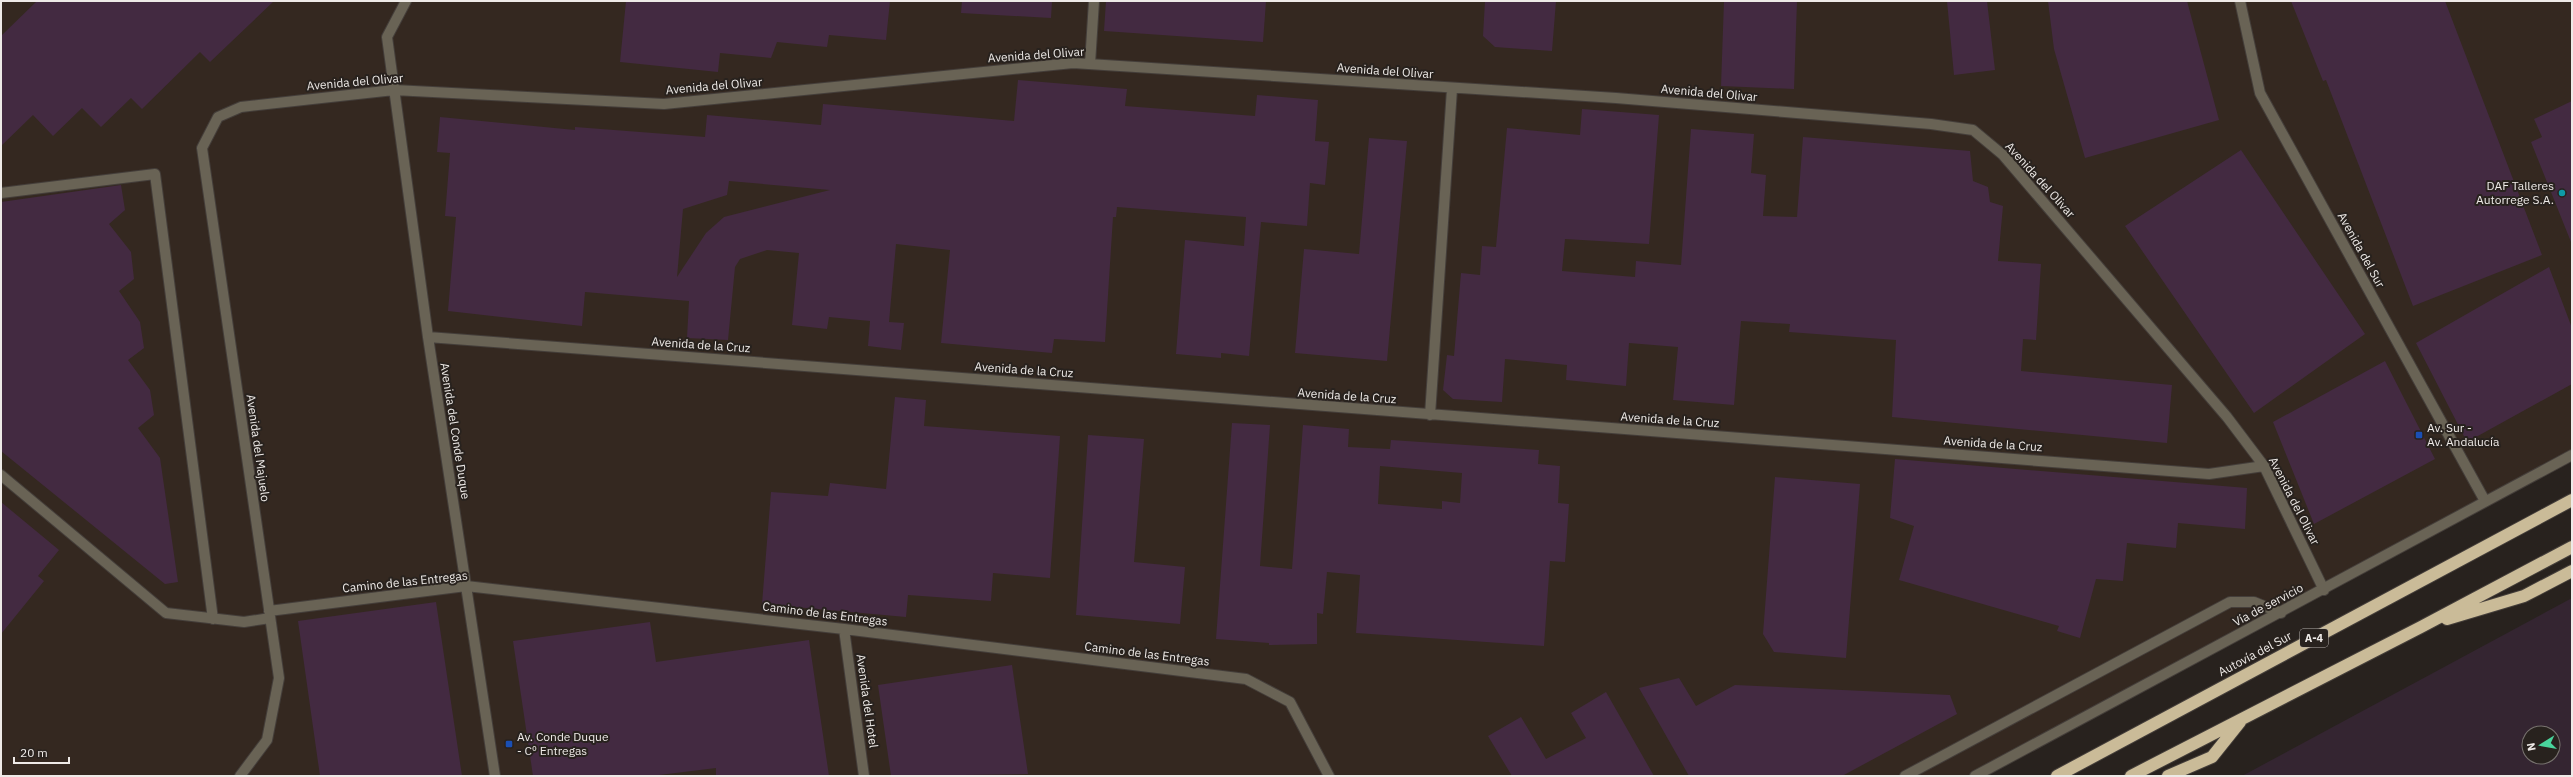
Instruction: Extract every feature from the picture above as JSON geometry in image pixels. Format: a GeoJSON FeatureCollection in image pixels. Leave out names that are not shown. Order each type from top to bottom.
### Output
{"type":"FeatureCollection","features":[{"type":"Feature","properties":{"kind":"highway","name":"Autovía del Sur"},"geometry":{"type":"LineString","coordinates":[[2057,776],[2572,500]]}},
{"type":"Feature","properties":{"kind":"highway"},"geometry":{"type":"LineString","coordinates":[[2131,776],[2421,627],[2572,546]]}},
{"type":"Feature","properties":{"kind":"highway"},"geometry":{"type":"LineString","coordinates":[[2421,627],[2524,596],[2572,572]]}},
{"type":"Feature","properties":{"kind":"highway"},"geometry":{"type":"LineString","coordinates":[[2189,776],[2212,757],[2243,718]]}},
{"type":"Feature","properties":{"kind":"highway"},"geometry":{"type":"LineString","coordinates":[[2168,776],[2212,757]]}},
{"type":"Feature","properties":{"kind":"street","name":"Avenida del Conde Duque"},"geometry":{"type":"LineString","coordinates":[[406,1],[387,37],[428,337],[495,776]]}},
{"type":"Feature","properties":{"kind":"street"},"geometry":{"type":"LineString","coordinates":[[1090,64],[1094,1]]}},
{"type":"Feature","properties":{"kind":"street","name":"Avenida del Sur"},"geometry":{"type":"LineString","coordinates":[[2240,1],[2260,93],[2485,501]]}},
{"type":"Feature","properties":{"kind":"street","name":"Avenida del Olivar"},"geometry":{"type":"LineString","coordinates":[[218,117],[241,107],[394,90],[664,104],[1073,63],[1452,89],[1624,99],[1923,124],[1973,130],[2003,155],[2227,417],[2264,466],[2324,590]]}},
{"type":"Feature","properties":{"kind":"street"},"geometry":{"type":"LineString","coordinates":[[1430,415],[1452,89]]}},
{"type":"Feature","properties":{"kind":"street","name":"Avenida del Majuelo"},"geometry":{"type":"LineString","coordinates":[[218,117],[202,148],[279,678],[267,740],[240,776]]}},
{"type":"Feature","properties":{"kind":"street"},"geometry":{"type":"LineString","coordinates":[[1,193],[155,174],[213,618]]}},
{"type":"Feature","properties":{"kind":"street","name":"Avenida de la Cruz"},"geometry":{"type":"LineString","coordinates":[[428,337],[2209,474],[2264,466]]}},
{"type":"Feature","properties":{"kind":"street","name":"Vía de servicio"},"geometry":{"type":"LineString","coordinates":[[1975,776],[2324,590],[2572,455]]}},
{"type":"Feature","properties":{"kind":"street","name":"Camino de las Entregas"},"geometry":{"type":"LineString","coordinates":[[1,475],[166,613],[244,622],[269,615],[466,586],[844,629],[1246,680],[1290,702],[1329,776]]}},
{"type":"Feature","properties":{"kind":"street"},"geometry":{"type":"LineString","coordinates":[[1905,776],[2230,602],[2254,602],[2280,613]]}},
{"type":"Feature","properties":{"kind":"street","name":"Avenida del Hotel"},"geometry":{"type":"LineString","coordinates":[[844,629],[864,776]]}},
{"type":"Feature","properties":{"kind":"shaded area"},"geometry":{"type":"Polygon","coordinates":[[[1,1],[2572,1],[2572,458],[1975,776],[1,776],[1,1]]]}},
{"type":"Feature","properties":{"kind":"shaded area"},"geometry":{"type":"Polygon","coordinates":[[[2572,598],[2572,776],[2242,776],[2572,598]]]}},
{"type":"Feature","properties":{"kind":"building"},"geometry":{"type":"Polygon","coordinates":[[[37,1],[274,1],[210,62],[200,52],[142,109],[131,98],[101,127],[82,108],[53,136],[33,115],[1,146],[1,36],[37,1]]]}},
{"type":"Feature","properties":{"kind":"building"},"geometry":{"type":"Polygon","coordinates":[[[626,1],[890,1],[886,40],[829,35],[827,47],[777,42],[771,58],[720,53],[718,72],[620,62],[626,1]]]}},
{"type":"Feature","properties":{"kind":"building"},"geometry":{"type":"Polygon","coordinates":[[[962,1],[1052,1],[1051,18],[961,13],[962,1]]]}},
{"type":"Feature","properties":{"kind":"building"},"geometry":{"type":"Polygon","coordinates":[[[1106,1],[1266,1],[1263,42],[1104,31],[1106,1]]]}},
{"type":"Feature","properties":{"kind":"building"},"geometry":{"type":"Polygon","coordinates":[[[1485,1],[1556,1],[1552,51],[1495,47],[1483,36],[1485,1]]]}},
{"type":"Feature","properties":{"kind":"building"},"geometry":{"type":"Polygon","coordinates":[[[1724,1],[1797,1],[1794,89],[1721,86],[1724,1]]]}},
{"type":"Feature","properties":{"kind":"building"},"geometry":{"type":"Polygon","coordinates":[[[1947,1],[1987,1],[1995,70],[1954,75],[1947,1]]]}},
{"type":"Feature","properties":{"kind":"building"},"geometry":{"type":"Polygon","coordinates":[[[2048,1],[2187,1],[2219,120],[2085,158],[2054,49],[2048,1]]]}},
{"type":"Feature","properties":{"kind":"building"},"geometry":{"type":"Polygon","coordinates":[[[2291,1],[2445,1],[2542,255],[2413,306],[2326,80],[2323,81],[2291,1]]]}},
{"type":"Feature","properties":{"kind":"building"},"geometry":{"type":"Polygon","coordinates":[[[1018,80],[1127,89],[1125,106],[1255,116],[1257,95],[1318,100],[1315,141],[1329,142],[1325,185],[1310,183],[1307,226],[1261,222],[1249,356],[1221,353],[1221,358],[1176,354],[1185,240],[1244,246],[1246,217],[1117,207],[1116,217],[1113,217],[1105,342],[1054,339],[1052,353],[941,343],[950,250],[896,244],[889,322],[904,323],[901,350],[868,346],[870,321],[829,317],[827,329],[792,325],[799,253],[767,250],[740,259],[735,267],[728,340],[687,338],[689,301],[585,292],[582,326],[448,311],[456,217],[445,216],[450,153],[437,152],[440,117],[575,130],[575,127],[705,137],[707,115],[821,125],[823,104],[1014,121],[1018,80]],[[729,181],[727,195],[683,209],[677,277],[706,233],[724,217],[830,190],[729,181]]]}},
{"type":"Feature","properties":{"kind":"building","name":"DAF Talleres Autorrege S.A."},"geometry":{"type":"Polygon","coordinates":[[[2572,101],[2571,242],[2531,142],[2542,137],[2534,119],[2572,101]]]}},
{"type":"Feature","properties":{"kind":"building"},"geometry":{"type":"Polygon","coordinates":[[[1582,109],[1659,115],[1649,244],[1565,239],[1562,271],[1635,277],[1636,261],[1681,265],[1691,129],[1754,134],[1751,173],[1766,175],[1763,216],[1797,217],[1803,137],[1970,151],[1973,181],[1988,187],[1990,202],[2003,206],[1998,261],[2041,264],[2036,340],[2023,339],[2021,371],[2172,385],[2167,443],[1892,417],[1896,340],[1789,332],[1790,324],[1741,321],[1734,405],[1673,400],[1678,347],[1629,343],[1626,386],[1566,380],[1567,365],[1505,359],[1502,402],[1453,399],[1443,390],[1447,355],[1454,356],[1461,273],[1480,275],[1482,246],[1496,247],[1507,128],[1580,135],[1582,109]]]}},
{"type":"Feature","properties":{"kind":"building"},"geometry":{"type":"Polygon","coordinates":[[[1369,138],[1407,141],[1387,361],[1295,353],[1304,249],[1359,254],[1369,138]]]}},
{"type":"Feature","properties":{"kind":"building"},"geometry":{"type":"Polygon","coordinates":[[[2241,150],[2365,334],[2254,413],[2125,226],[2241,150]]]}},
{"type":"Feature","properties":{"kind":"building"},"geometry":{"type":"Polygon","coordinates":[[[121,185],[125,210],[109,224],[131,252],[134,279],[119,291],[140,322],[144,348],[128,360],[150,390],[154,415],[138,428],[160,458],[178,582],[165,584],[1,451],[1,202],[121,185]]]}},
{"type":"Feature","properties":{"kind":"building"},"geometry":{"type":"Polygon","coordinates":[[[2549,267],[2572,328],[2572,384],[2467,442],[2416,343],[2549,267]]]}},
{"type":"Feature","properties":{"kind":"building"},"geometry":{"type":"Polygon","coordinates":[[[2385,361],[2435,459],[2314,524],[2273,422],[2385,361]]]}},
{"type":"Feature","properties":{"kind":"building"},"geometry":{"type":"Polygon","coordinates":[[[895,397],[926,400],[924,426],[1060,436],[1050,578],[993,573],[991,601],[908,595],[906,617],[762,604],[771,492],[828,496],[830,483],[886,489],[895,397]]]}},
{"type":"Feature","properties":{"kind":"building"},"geometry":{"type":"Polygon","coordinates":[[[1232,423],[1270,425],[1260,566],[1292,569],[1303,425],[1349,429],[1348,447],[1390,449],[1391,440],[1539,450],[1538,464],[1560,466],[1558,503],[1569,504],[1565,562],[1550,561],[1544,646],[1356,633],[1360,575],[1327,572],[1323,614],[1317,613],[1317,644],[1269,645],[1269,643],[1216,639],[1232,423]],[[1380,466],[1378,504],[1442,509],[1442,501],[1460,503],[1462,473],[1380,466]]]}},
{"type":"Feature","properties":{"kind":"building"},"geometry":{"type":"Polygon","coordinates":[[[1088,435],[1144,439],[1134,562],[1185,567],[1180,624],[1076,615],[1088,435]]]}},
{"type":"Feature","properties":{"kind":"building"},"geometry":{"type":"Polygon","coordinates":[[[1895,459],[2247,488],[2245,529],[2178,523],[2176,548],[2127,543],[2123,581],[2096,579],[2080,638],[2057,631],[2059,626],[1899,580],[1914,526],[1890,518],[1895,459]]]}},
{"type":"Feature","properties":{"kind":"building"},"geometry":{"type":"Polygon","coordinates":[[[1775,477],[1860,484],[1846,658],[1774,652],[1763,634],[1775,477]]]}},
{"type":"Feature","properties":{"kind":"building"},"geometry":{"type":"Polygon","coordinates":[[[1,502],[59,550],[38,576],[44,581],[1,634],[1,502]]]}},
{"type":"Feature","properties":{"kind":"building"},"geometry":{"type":"Polygon","coordinates":[[[436,602],[462,776],[320,776],[298,621],[436,602]]]}},
{"type":"Feature","properties":{"kind":"building"},"geometry":{"type":"Polygon","coordinates":[[[650,622],[656,662],[809,640],[829,776],[716,776],[716,768],[651,776],[533,776],[513,641],[650,622]]]}},
{"type":"Feature","properties":{"kind":"building"},"geometry":{"type":"Polygon","coordinates":[[[1012,665],[1028,774],[891,776],[878,685],[1012,665]]]}},
{"type":"Feature","properties":{"kind":"building"},"geometry":{"type":"Polygon","coordinates":[[[1679,678],[1696,706],[1735,685],[1950,695],[1957,714],[1842,776],[1689,776],[1639,688],[1679,678]]]}},
{"type":"Feature","properties":{"kind":"building"},"geometry":{"type":"Polygon","coordinates":[[[1606,692],[1654,776],[1512,776],[1488,736],[1521,717],[1546,759],[1586,738],[1571,713],[1606,692]]]}},
{"type":"Feature","properties":{"kind":"place","name":"DAF Talleres Autorrege S.A."},"geometry":{"type":"Point","coordinates":[2562,193]}},
{"type":"Feature","properties":{"kind":"place","name":"Av. Sur - Av. Andalucía"},"geometry":{"type":"Point","coordinates":[2419,435]}},
{"type":"Feature","properties":{"kind":"place","name":"Av. Conde Duque - Cº Entregas"},"geometry":{"type":"Point","coordinates":[509,744]}}]}
